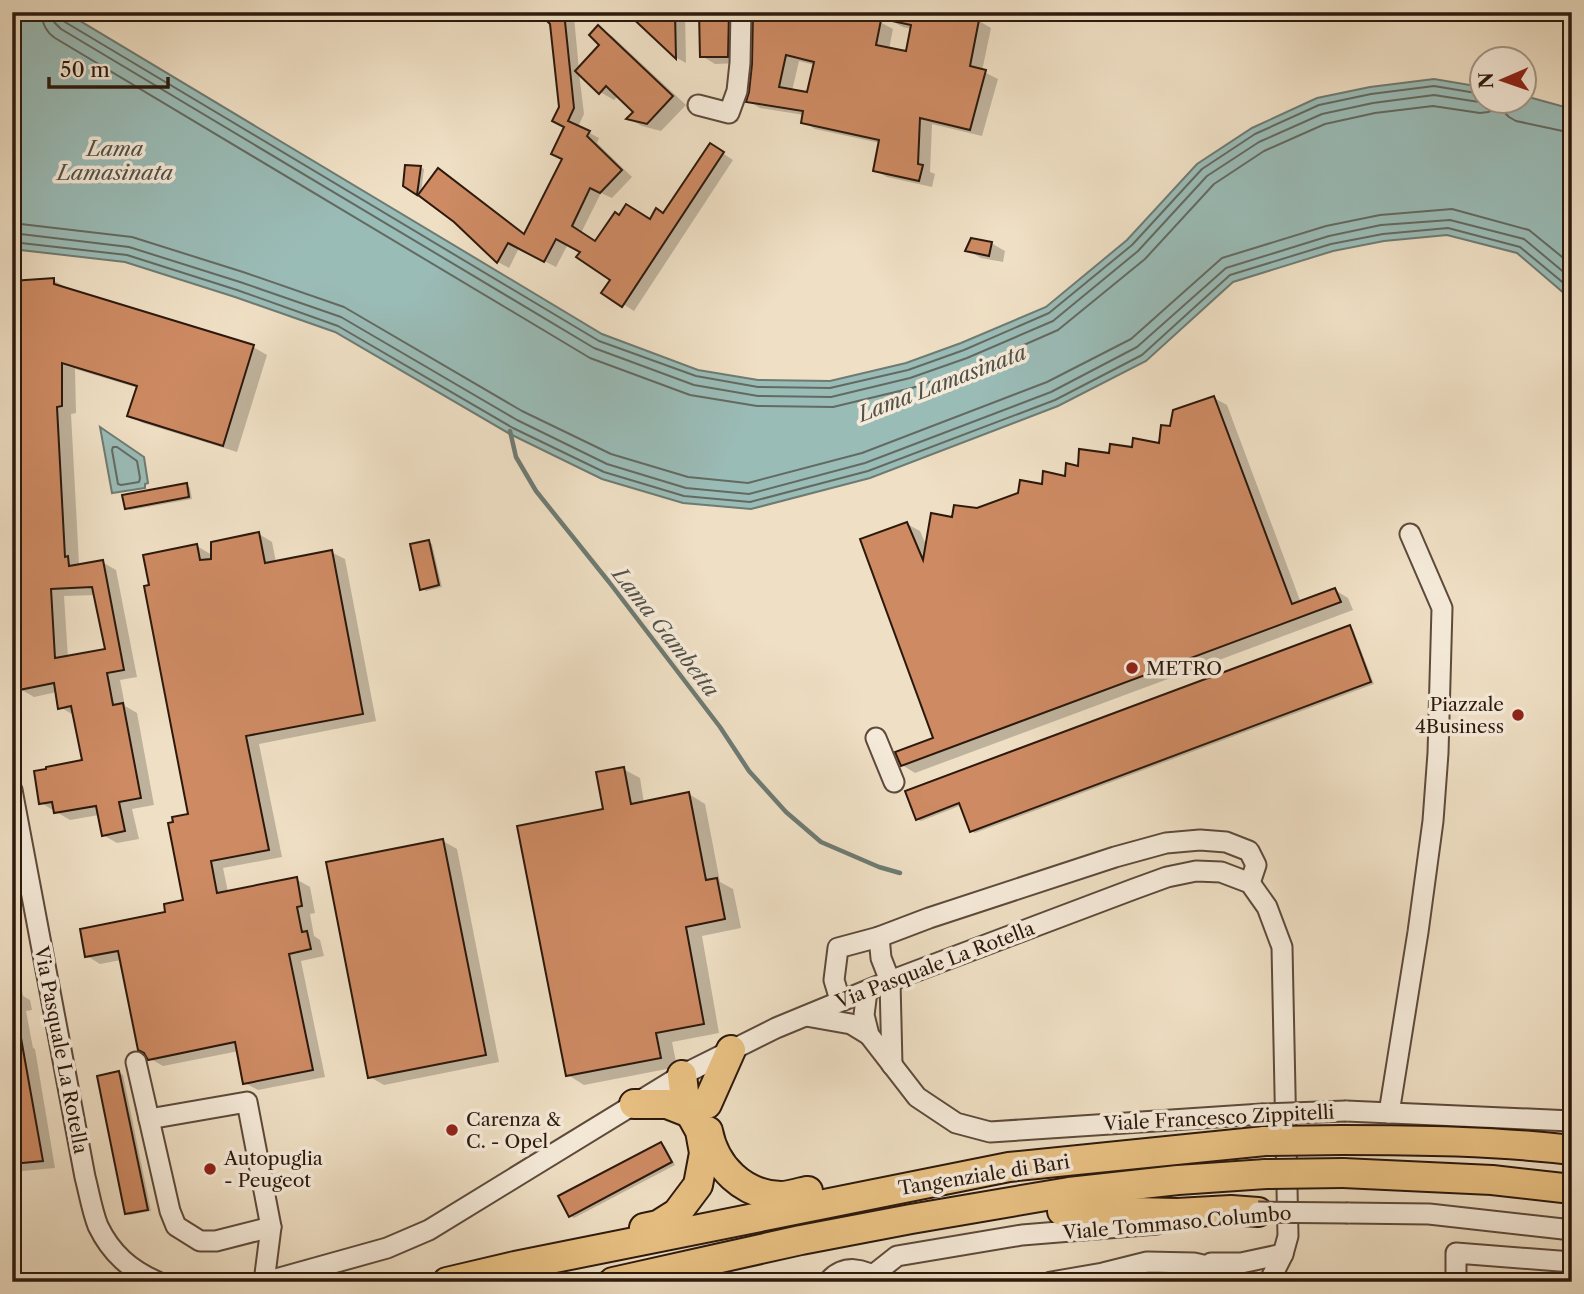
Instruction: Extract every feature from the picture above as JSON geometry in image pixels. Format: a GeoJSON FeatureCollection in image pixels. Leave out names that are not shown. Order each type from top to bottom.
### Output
{"type":"FeatureCollection","features":[{"type":"Feature","properties":{"kind":"highway"},"geometry":{"type":"LineString","coordinates":[[698,1108],[731,1050]]}},
{"type":"Feature","properties":{"kind":"highway"},"geometry":{"type":"LineString","coordinates":[[515,1266],[571,1245],[658,1226],[677,1213],[698,1185],[704,1153],[698,1108],[704,1090],[682,1075]]}},
{"type":"Feature","properties":{"kind":"highway"},"geometry":{"type":"LineString","coordinates":[[634,1104],[698,1108]]}},
{"type":"Feature","properties":{"kind":"highway"},"geometry":{"type":"LineString","coordinates":[[698,1108],[707,1124],[718,1160],[729,1174],[742,1184],[760,1192],[782,1196],[838,1184],[876,1193]]}},
{"type":"Feature","properties":{"kind":"highway","name":"Tangenziale di Bari"},"geometry":{"type":"LineString","coordinates":[[447,1282],[1009,1167],[1264,1127],[1342,1140],[1426,1140],[1572,1150]]}},
{"type":"Feature","properties":{"kind":"highway","name":"Tangenziale di Bari"},"geometry":{"type":"LineString","coordinates":[[613,1282],[801,1240],[911,1219],[1069,1192],[1178,1180],[1266,1174],[1343,1173],[1492,1180],[1572,1189]]}},
{"type":"Feature","properties":{"kind":"highway"},"geometry":{"type":"LineString","coordinates":[[911,1219],[952,1228],[1077,1208],[1166,1213],[1231,1210],[1258,1212]]}},
{"type":"Feature","properties":{"kind":"street"},"geometry":{"type":"LineString","coordinates":[[698,105],[729,113],[737,91],[741,12]]}},
{"type":"Feature","properties":{"kind":"street"},"geometry":{"type":"LineString","coordinates":[[1389,1113],[1419,932],[1433,821],[1438,753],[1442,608],[1410,534]]}},
{"type":"Feature","properties":{"kind":"street"},"geometry":{"type":"LineString","coordinates":[[876,738],[894,782]]}},
{"type":"Feature","properties":{"kind":"street","name":"Via Pasquale La Rotella"},"geometry":{"type":"LineString","coordinates":[[12,790],[85,1177],[98,1225],[114,1251],[130,1268],[158,1282]]}},
{"type":"Feature","properties":{"kind":"street"},"geometry":{"type":"LineString","coordinates":[[840,1000],[834,980],[838,948],[879,937],[1115,857],[1166,843],[1200,840],[1226,842],[1249,851],[1256,865],[1250,883],[1267,907],[1282,947],[1289,1236],[1269,1282]]}},
{"type":"Feature","properties":{"kind":"street","name":"Via Pasquale La Rotella"},"geometry":{"type":"LineString","coordinates":[[264,1282],[387,1248],[429,1230],[682,1075],[776,1028],[840,1000],[1167,877],[1196,871],[1221,872],[1250,883]]}},
{"type":"Feature","properties":{"kind":"street"},"geometry":{"type":"LineString","coordinates":[[879,937],[881,958],[890,981],[892,1065]]}},
{"type":"Feature","properties":{"kind":"street"},"geometry":{"type":"LineString","coordinates":[[867,991],[864,1015],[869,1035]]}},
{"type":"Feature","properties":{"kind":"street"},"geometry":{"type":"LineString","coordinates":[[806,1016],[851,1024],[869,1035]]}},
{"type":"Feature","properties":{"kind":"street","name":"Viale Francesco Zippitelli"},"geometry":{"type":"LineString","coordinates":[[869,1035],[917,1097],[956,1123],[990,1132],[1264,1127],[1346,1111],[1572,1121]]}},
{"type":"Feature","properties":{"kind":"street"},"geometry":{"type":"LineString","coordinates":[[136,1062],[170,1211],[176,1226],[200,1241],[216,1241],[271,1227]]}},
{"type":"Feature","properties":{"kind":"street"},"geometry":{"type":"LineString","coordinates":[[149,1119],[247,1102],[271,1227],[264,1282]]}},
{"type":"Feature","properties":{"kind":"street","name":"Viale Tommaso Columbo"},"geometry":{"type":"LineString","coordinates":[[877,1278],[897,1256],[1022,1235],[1231,1218],[1258,1212],[1429,1214],[1572,1230]]}},
{"type":"Feature","properties":{"kind":"street"},"geometry":{"type":"LineString","coordinates":[[1456,1282],[1456,1253],[1572,1262]]}},
{"type":"Feature","properties":{"kind":"street"},"geometry":{"type":"LineString","coordinates":[[1051,1282],[1112,1277],[1147,1262],[1241,1263],[1283,1254]]}},
{"type":"Feature","properties":{"kind":"street"},"geometry":{"type":"LineString","coordinates":[[1194,1263],[1221,1269],[1236,1282]]}},
{"type":"Feature","properties":{"kind":"street"},"geometry":{"type":"LineString","coordinates":[[828,1282],[841,1271],[852,1269],[863,1270],[877,1278]]}},
{"type":"Feature","properties":{"kind":"water","name":"Lama Lamasinata"},"geometry":{"type":"Polygon","coordinates":[[[12,12],[62,12],[80,21],[602,334],[698,370],[758,380],[830,381],[906,363],[1046,307],[1127,240],[1197,164],[1252,128],[1317,98],[1370,87],[1434,79],[1468,85],[1468,116],[1538,116],[1538,100],[1572,109],[1572,300],[1517,253],[1447,235],[1384,241],[1333,251],[1233,282],[1146,361],[1058,406],[870,478],[751,509],[683,503],[602,479],[510,434],[335,332],[125,262],[12,249],[12,12]]]}},
{"type":"Feature","properties":{"kind":"water"},"geometry":{"type":"Polygon","coordinates":[[[100,427],[144,457],[148,483],[145,488],[112,493],[100,427]]]}},
{"type":"Feature","properties":{"kind":"building"},"geometry":{"type":"Polygon","coordinates":[[[538,12],[564,12],[574,108],[568,121],[590,131],[587,136],[622,170],[600,193],[590,188],[572,226],[595,241],[615,212],[619,215],[626,204],[650,219],[656,208],[663,213],[710,143],[724,152],[622,307],[601,293],[610,280],[576,257],[580,252],[556,239],[544,262],[508,243],[497,263],[454,222],[418,195],[438,168],[524,234],[562,159],[551,154],[564,127],[552,121],[559,107],[550,24],[538,12]]]}},
{"type":"Feature","properties":{"kind":"building"},"geometry":{"type":"Polygon","coordinates":[[[626,12],[675,12],[676,59],[626,12]]]}},
{"type":"Feature","properties":{"kind":"building"},"geometry":{"type":"Polygon","coordinates":[[[699,12],[729,12],[728,57],[700,57],[699,12]]]}},
{"type":"Feature","properties":{"kind":"building"},"geometry":{"type":"Polygon","coordinates":[[[753,12],[844,12],[881,20],[876,45],[906,51],[911,25],[878,18],[879,12],[944,12],[979,20],[970,66],[986,70],[970,130],[920,118],[918,164],[923,165],[919,181],[873,171],[879,140],[801,123],[803,111],[746,102],[752,64],[753,12]],[[786,55],[779,87],[807,92],[814,62],[786,55]]]}},
{"type":"Feature","properties":{"kind":"building"},"geometry":{"type":"Polygon","coordinates":[[[598,25],[673,96],[647,124],[626,119],[633,112],[606,86],[599,94],[575,71],[599,45],[589,35],[598,25]]]}},
{"type":"Feature","properties":{"kind":"building"},"geometry":{"type":"Polygon","coordinates":[[[405,165],[421,166],[417,195],[403,186],[405,165]]]}},
{"type":"Feature","properties":{"kind":"building"},"geometry":{"type":"Polygon","coordinates":[[[971,238],[992,242],[989,256],[965,251],[971,238]]]}},
{"type":"Feature","properties":{"kind":"building"},"geometry":{"type":"Polygon","coordinates":[[[54,278],[54,284],[254,345],[223,446],[127,416],[137,386],[62,363],[62,406],[57,407],[65,557],[68,556],[69,566],[103,560],[124,670],[107,673],[113,705],[123,703],[141,798],[119,802],[125,831],[102,836],[96,806],[54,813],[52,802],[39,804],[34,771],[82,760],[71,706],[58,709],[54,683],[19,690],[12,657],[12,405],[18,405],[18,372],[12,372],[12,281],[54,278]],[[92,587],[51,589],[55,658],[105,649],[92,587]]]}},
{"type":"Feature","properties":{"kind":"building"},"geometry":{"type":"Polygon","coordinates":[[[1214,396],[1292,604],[1335,588],[1341,602],[901,766],[895,752],[933,738],[860,539],[907,522],[923,560],[931,513],[952,517],[954,505],[977,508],[1018,493],[1020,480],[1042,484],[1043,471],[1065,476],[1066,463],[1078,466],[1079,449],[1109,453],[1110,444],[1132,447],[1133,438],[1159,443],[1161,425],[1170,426],[1173,410],[1214,396]]]}},
{"type":"Feature","properties":{"kind":"building"},"geometry":{"type":"Polygon","coordinates":[[[187,483],[189,497],[125,509],[122,495],[187,483]]]}},
{"type":"Feature","properties":{"kind":"building"},"geometry":{"type":"Polygon","coordinates":[[[259,532],[265,563],[332,550],[363,714],[246,736],[269,850],[211,861],[217,893],[297,877],[302,906],[297,907],[302,932],[307,931],[311,949],[289,954],[313,1070],[243,1084],[235,1042],[148,1060],[144,1053],[138,1050],[118,951],[85,957],[80,929],[165,912],[164,904],[183,900],[168,823],[173,822],[172,817],[188,814],[144,586],[149,585],[143,555],[197,544],[200,560],[211,559],[211,542],[259,532]]]}},
{"type":"Feature","properties":{"kind":"building"},"geometry":{"type":"Polygon","coordinates":[[[429,540],[439,585],[420,590],[410,544],[429,540]]]}},
{"type":"Feature","properties":{"kind":"building"},"geometry":{"type":"Polygon","coordinates":[[[1350,625],[1371,682],[970,832],[959,803],[916,820],[905,791],[1350,625]]]}},
{"type":"Feature","properties":{"kind":"building"},"geometry":{"type":"Polygon","coordinates":[[[624,767],[631,804],[689,792],[706,880],[717,878],[725,919],[686,927],[704,1024],[656,1033],[661,1058],[566,1076],[517,826],[603,809],[596,772],[624,767]]]}},
{"type":"Feature","properties":{"kind":"building"},"geometry":{"type":"Polygon","coordinates":[[[443,839],[486,1055],[368,1078],[326,862],[443,839]]]}},
{"type":"Feature","properties":{"kind":"building"},"geometry":{"type":"Polygon","coordinates":[[[19,1027],[43,1161],[12,1164],[12,1028],[19,1027]]]}},
{"type":"Feature","properties":{"kind":"building"},"geometry":{"type":"Polygon","coordinates":[[[119,1071],[148,1210],[125,1214],[97,1076],[119,1071]]]}},
{"type":"Feature","properties":{"kind":"building"},"geometry":{"type":"Polygon","coordinates":[[[661,1142],[672,1162],[569,1217],[558,1196],[661,1142]]]}},
{"type":"Feature","properties":{"kind":"waterway","name":"Lama Gambetta"},"geometry":{"type":"LineString","coordinates":[[510,431],[516,457],[536,491],[720,727],[749,771],[786,812],[821,842],[900,873]]}},
{"type":"Feature","properties":{"kind":"place","name":"METRO"},"geometry":{"type":"Point","coordinates":[1132,668]}},
{"type":"Feature","properties":{"kind":"place","name":"Piazzale 4Business"},"geometry":{"type":"Point","coordinates":[1518,715]}},
{"type":"Feature","properties":{"kind":"place","name":"Carenza & C. - Opel"},"geometry":{"type":"Point","coordinates":[452,1130]}},
{"type":"Feature","properties":{"kind":"place","name":"Autopuglia - Peugeot"},"geometry":{"type":"Point","coordinates":[210,1169]}}]}
